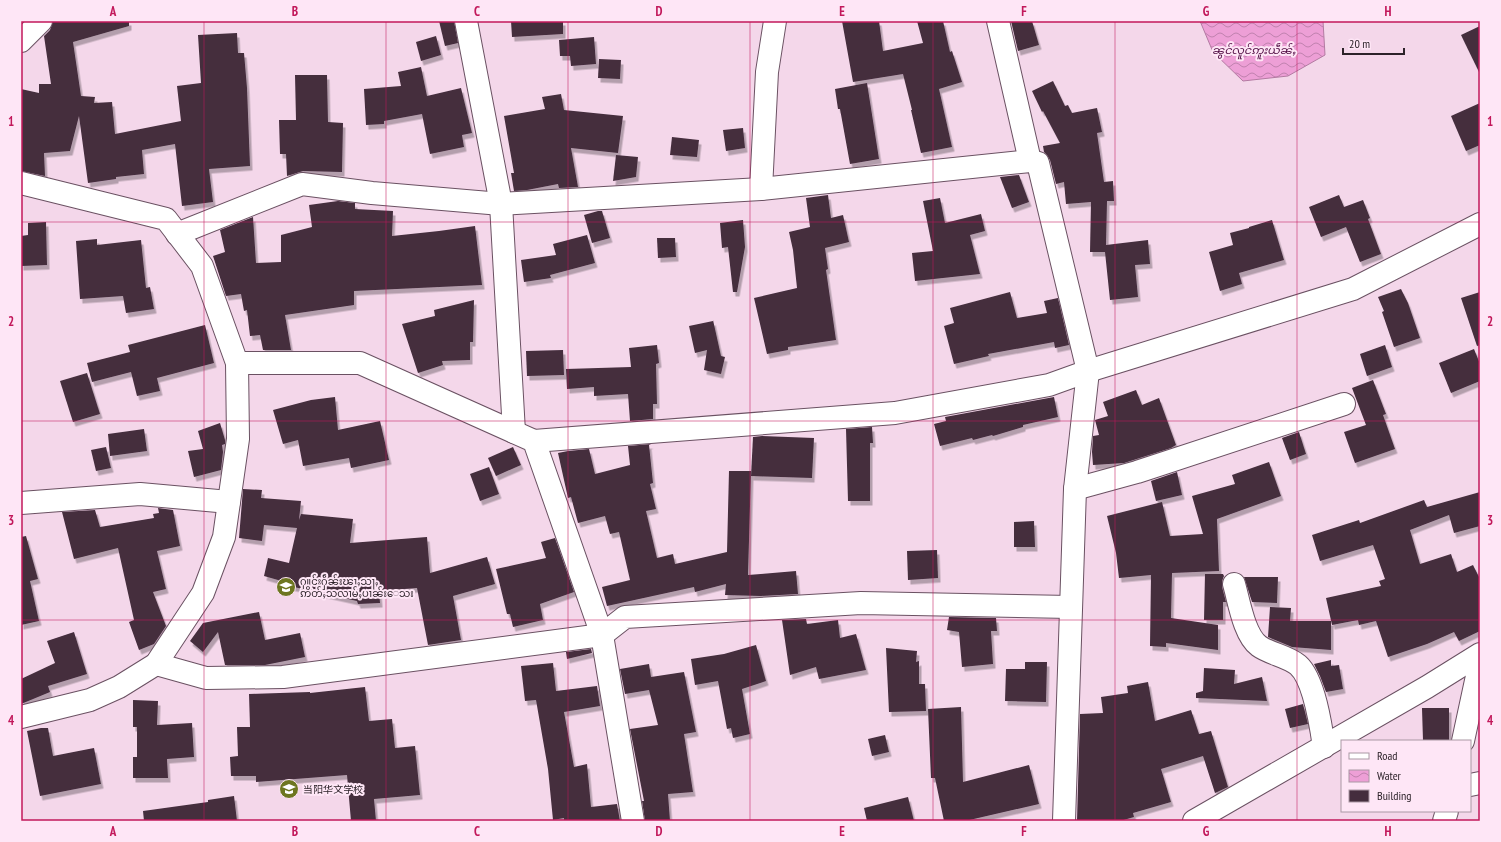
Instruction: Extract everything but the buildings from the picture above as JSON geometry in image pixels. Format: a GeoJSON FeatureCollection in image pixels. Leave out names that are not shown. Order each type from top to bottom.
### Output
{"type":"FeatureCollection","features":[{"type":"Feature","properties":{"kind":"street"},"geometry":{"type":"LineString","coordinates":[[21,41],[41,21]]}},
{"type":"Feature","properties":{"kind":"street"},"geometry":{"type":"LineString","coordinates":[[466,21],[501,204],[514,432]]}},
{"type":"Feature","properties":{"kind":"street"},"geometry":{"type":"LineString","coordinates":[[761,189],[767,72],[775,21]]}},
{"type":"Feature","properties":{"kind":"street"},"geometry":{"type":"LineString","coordinates":[[998,21],[1030,161]]}},
{"type":"Feature","properties":{"kind":"street"},"geometry":{"type":"LineString","coordinates":[[177,234],[302,184],[372,193],[501,204],[761,189],[1030,161],[1038,163],[1088,371],[1075,489],[1064,821]]}},
{"type":"Feature","properties":{"kind":"street"},"geometry":{"type":"LineString","coordinates":[[21,182],[166,219],[202,266],[237,363],[238,439],[224,537],[203,593],[156,664],[119,687],[90,700],[21,717]]}},
{"type":"Feature","properties":{"kind":"street"},"geometry":{"type":"LineString","coordinates":[[237,363],[360,363],[534,441],[896,414],[1049,385],[1088,371],[1353,289],[1480,224]]}},
{"type":"Feature","properties":{"kind":"street"},"geometry":{"type":"LineString","coordinates":[[1075,489],[1137,472],[1344,404]]}},
{"type":"Feature","properties":{"kind":"street"},"geometry":{"type":"LineString","coordinates":[[534,441],[602,635],[633,821]]}},
{"type":"Feature","properties":{"kind":"street"},"geometry":{"type":"LineString","coordinates":[[21,504],[140,494],[229,502]]}},
{"type":"Feature","properties":{"kind":"street"},"geometry":{"type":"LineString","coordinates":[[1234,584],[1242,613],[1251,637],[1260,646],[1297,665],[1304,673],[1319,712],[1324,747]]}},
{"type":"Feature","properties":{"kind":"street"},"geometry":{"type":"LineString","coordinates":[[156,664],[206,678],[283,677],[602,635],[625,617],[861,603],[1071,607]]}},
{"type":"Feature","properties":{"kind":"street"},"geometry":{"type":"LineString","coordinates":[[1194,821],[1324,747],[1480,654]]}},
{"type":"Feature","properties":{"kind":"street"},"geometry":{"type":"LineString","coordinates":[[1463,740],[1480,662]]}},
{"type":"Feature","properties":{"kind":"water","name":"ၼွင်လူင်ဢူးယဵၼ်ႇ"},"geometry":{"type":"Polygon","coordinates":[[[1200,21],[1323,21],[1325,55],[1288,76],[1243,81],[1213,52],[1200,21]]]}},
{"type":"Feature","properties":{"kind":"place","name":"ႁူင်းႁဵၼ်းၽႃႇသႃႇ ဢိတ်ႇသလၢမ်ႇပၢၼ်းေသး"},"geometry":{"type":"Point","coordinates":[286,587]}},
{"type":"Feature","properties":{"kind":"place","name":"当阳华文学校"},"geometry":{"type":"Point","coordinates":[289,789]}}]}
